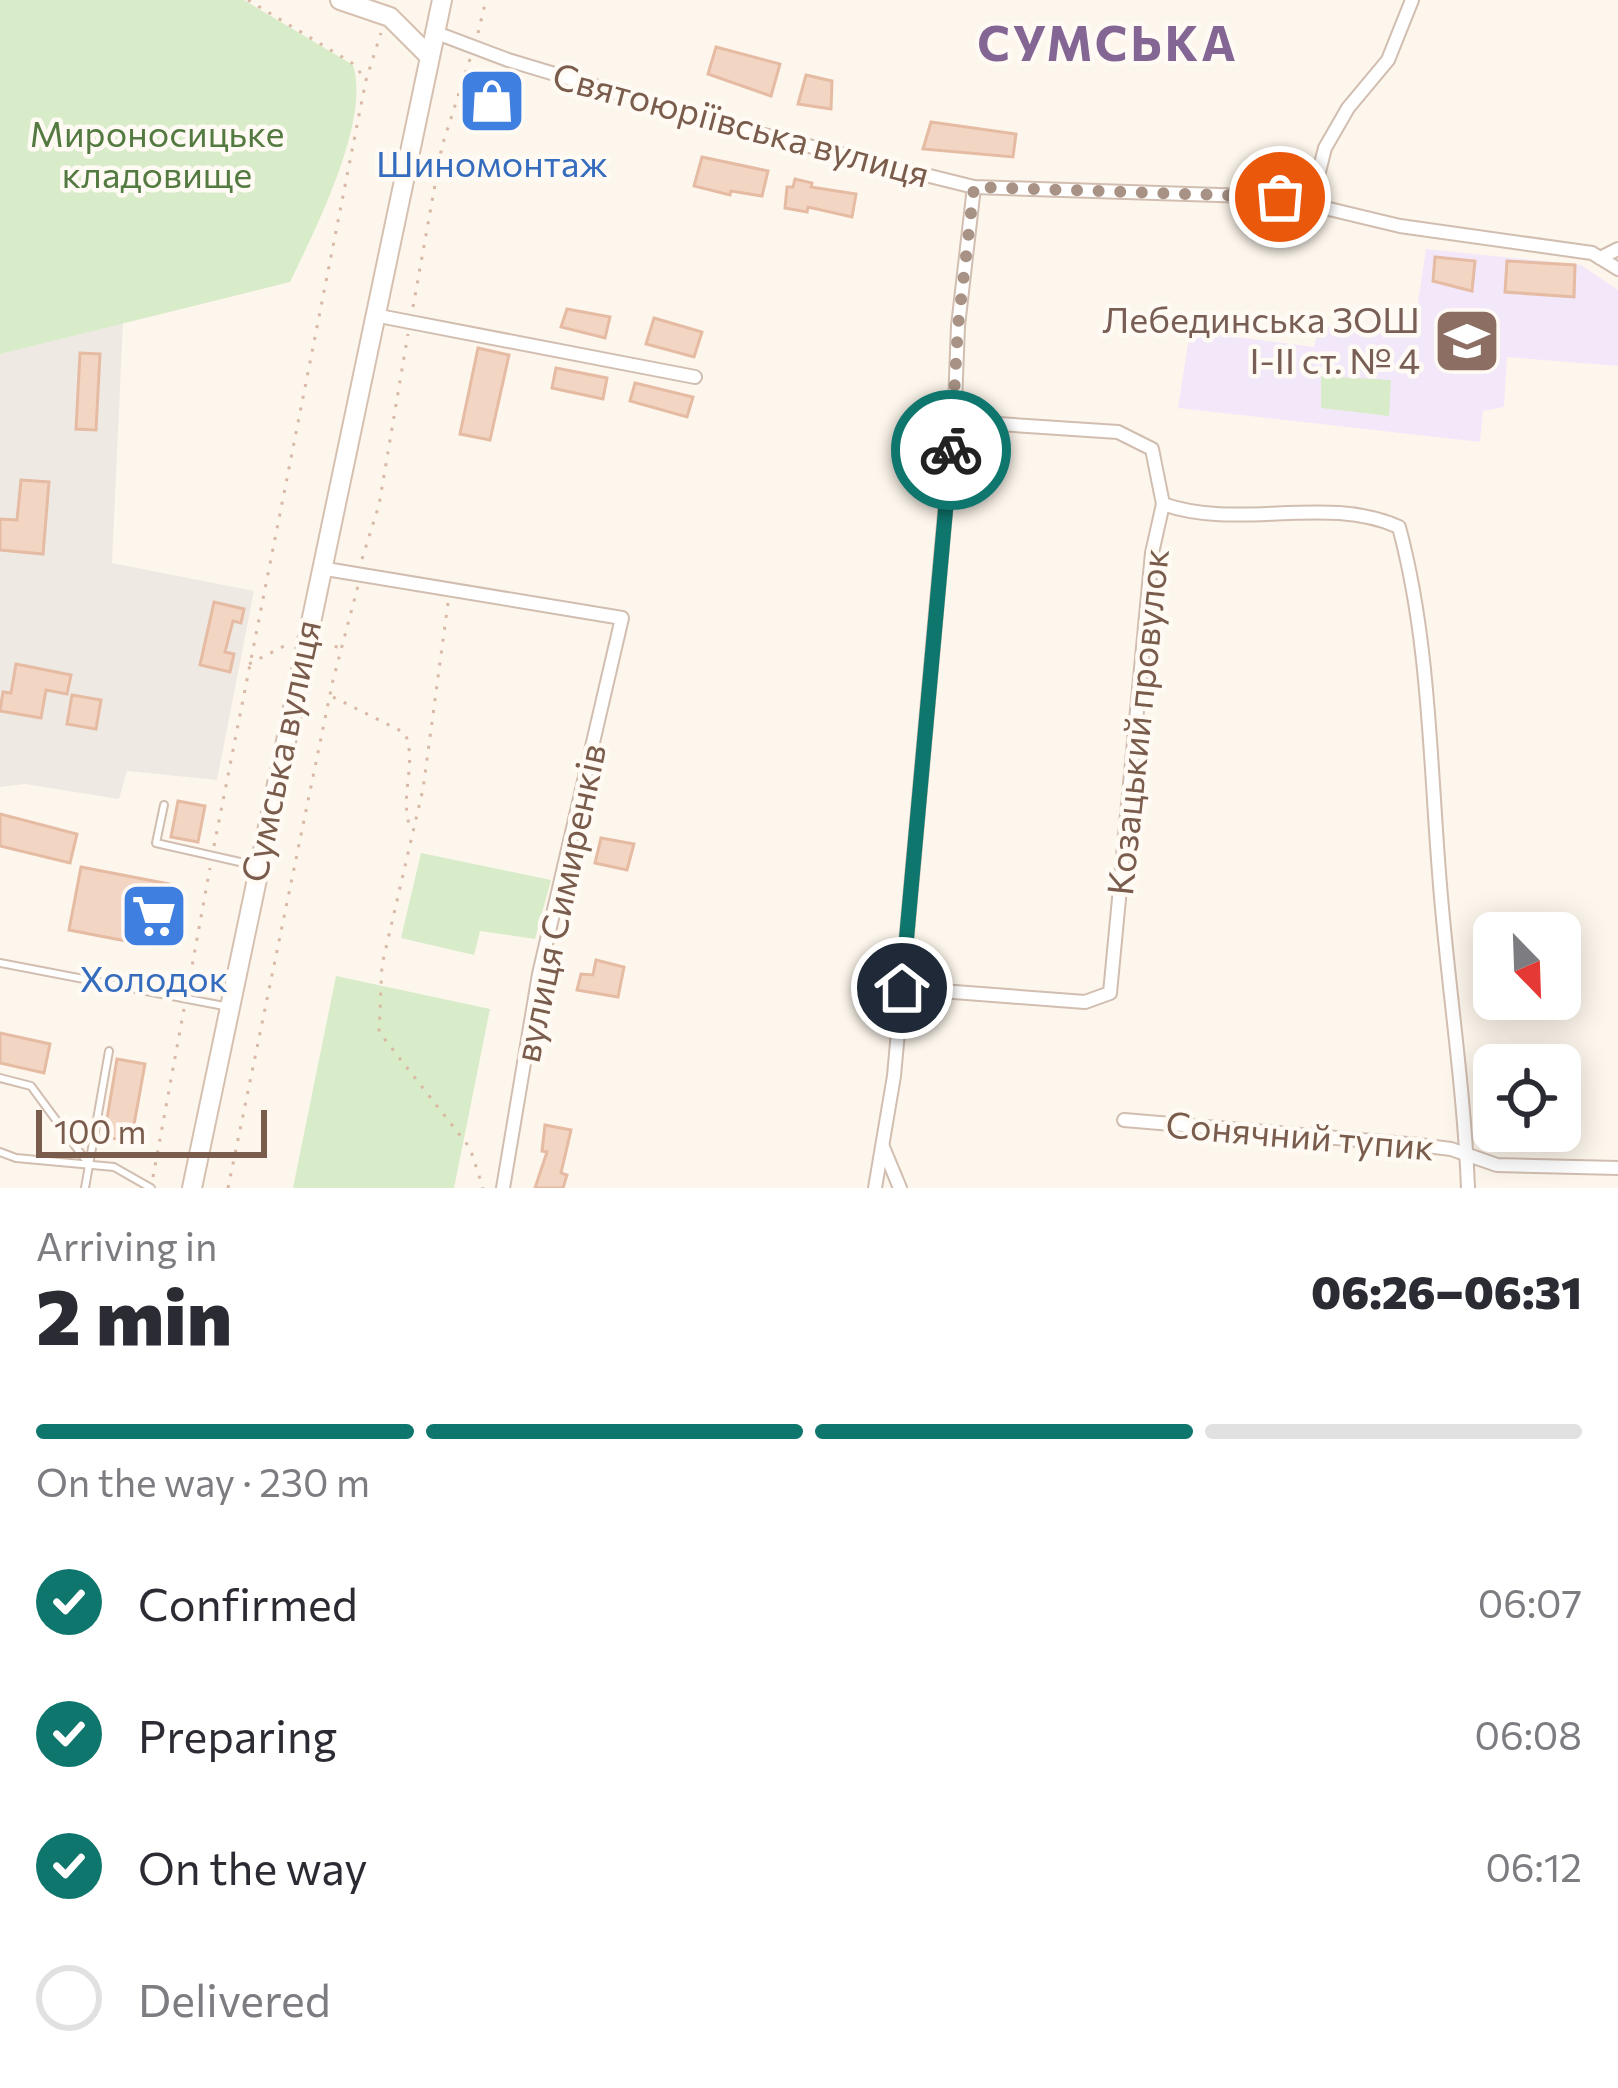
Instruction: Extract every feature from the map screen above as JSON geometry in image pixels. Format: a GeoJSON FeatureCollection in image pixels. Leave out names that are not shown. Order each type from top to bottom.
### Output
{"type":"FeatureCollection","features":[{"type":"Feature","properties":{"kind":"main road"},"geometry":{"type":"LineString","coordinates":[[340,0],[390,17],[429,56]]}},
{"type":"Feature","properties":{"kind":"main road","name":"Сумська вулиця"},"geometry":{"type":"LineString","coordinates":[[192,1188],[442,0]]}},
{"type":"Feature","properties":{"kind":"street"},"geometry":{"type":"LineString","coordinates":[[1311,203],[1325,148],[1348,108],[1388,60],[1412,0]]}},
{"type":"Feature","properties":{"kind":"street","name":"Святоюріївська вулиця"},"geometry":{"type":"LineString","coordinates":[[434,32],[720,124],[974,187],[1201,191],[1311,203],[1400,226],[1592,253],[1618,269]]}},
{"type":"Feature","properties":{"kind":"street"},"geometry":{"type":"LineString","coordinates":[[875,1188],[902,988],[974,187]]}},
{"type":"Feature","properties":{"kind":"street"},"geometry":{"type":"LineString","coordinates":[[1600,258],[1618,249]]}},
{"type":"Feature","properties":{"kind":"street"},"geometry":{"type":"LineString","coordinates":[[374,315],[695,377]]}},
{"type":"Feature","properties":{"kind":"street","name":"Козацький провулок"},"geometry":{"type":"LineString","coordinates":[[902,988],[1085,1003],[1110,993],[1152,553],[1162,504],[1152,448],[1118,431],[983,423],[956,404]]}},
{"type":"Feature","properties":{"kind":"street"},"geometry":{"type":"LineString","coordinates":[[1162,504],[1185,512],[1228,516],[1335,514],[1381,519],[1399,527],[1416,612],[1468,1188]]}},
{"type":"Feature","properties":{"kind":"street"},"geometry":{"type":"LineString","coordinates":[[320,568],[450,590]]}},
{"type":"Feature","properties":{"kind":"street","name":"вулиця Симиренків"},"geometry":{"type":"LineString","coordinates":[[450,590],[622,618],[539,974],[503,1188]]}},
{"type":"Feature","properties":{"kind":"street","name":"Сонячний тупик"},"geometry":{"type":"LineString","coordinates":[[1124,1120],[1419,1145],[1451,1149],[1497,1166],[1618,1168]]}},
{"type":"Feature","properties":{"kind":"street"},"geometry":{"type":"LineString","coordinates":[[882,1146],[900,1188]]}},
{"type":"Feature","properties":{"kind":"lane"},"geometry":{"type":"LineString","coordinates":[[164,806],[155,843],[257,866]]}},
{"type":"Feature","properties":{"kind":"lane"},"geometry":{"type":"LineString","coordinates":[[0,963],[228,1006]]}},
{"type":"Feature","properties":{"kind":"lane"},"geometry":{"type":"LineString","coordinates":[[85,1188],[109,1051]]}},
{"type":"Feature","properties":{"kind":"lane"},"geometry":{"type":"LineString","coordinates":[[0,1078],[32,1086],[90,1164]]}},
{"type":"Feature","properties":{"kind":"lane"},"geometry":{"type":"LineString","coordinates":[[0,1152],[16,1158],[114,1167],[151,1188]]}},
{"type":"Feature","properties":{"kind":"path"},"geometry":{"type":"LineString","coordinates":[[248,0],[352,63],[366,80]]}},
{"type":"Feature","properties":{"kind":"path"},"geometry":{"type":"LineString","coordinates":[[475,47],[486,0]]}},
{"type":"Feature","properties":{"kind":"path"},"geometry":{"type":"LineString","coordinates":[[151,1188],[248,664],[366,80],[384,26]]}},
{"type":"Feature","properties":{"kind":"path"},"geometry":{"type":"LineString","coordinates":[[228,1188],[358,574]]}},
{"type":"Feature","properties":{"kind":"path"},"geometry":{"type":"LineString","coordinates":[[450,590],[412,833],[382,965],[379,1032],[470,1148],[482,1188]]}},
{"type":"Feature","properties":{"kind":"path"},"geometry":{"type":"LineString","coordinates":[[315,642],[343,648]]}},
{"type":"Feature","properties":{"kind":"path"},"geometry":{"type":"LineString","coordinates":[[248,664],[288,644]]}},
{"type":"Feature","properties":{"kind":"path"},"geometry":{"type":"LineString","coordinates":[[332,696],[404,733],[410,760],[403,802],[412,833]]}},
{"type":"Feature","properties":{"kind":"shaded area","name":"Лебединська ЗОШ І-ІІ ст. № 4"},"geometry":{"type":"Polygon","coordinates":[[[1426,249],[1581,265],[1618,290],[1618,366],[1507,357],[1504,407],[1483,411],[1480,442],[1178,408],[1190,331],[1314,347],[1319,326],[1413,335],[1426,249]]]}},
{"type":"Feature","properties":{"kind":"shaded area"},"geometry":{"type":"Polygon","coordinates":[[[123,322],[112,563],[254,591],[217,780],[127,771],[119,799],[25,784],[0,787],[0,354],[123,322]]]}},
{"type":"Feature","properties":{"kind":"green space","name":"Мироносицьке кладовище"},"geometry":{"type":"Polygon","coordinates":[[[0,0],[244,0],[353,65],[356,88],[348,144],[290,282],[0,354],[0,0]]]}},
{"type":"Feature","properties":{"kind":"green space"},"geometry":{"type":"Polygon","coordinates":[[[1321,376],[1391,380],[1389,416],[1321,408],[1321,376]]]}},
{"type":"Feature","properties":{"kind":"green space"},"geometry":{"type":"Polygon","coordinates":[[[421,853],[551,880],[535,939],[480,931],[474,955],[401,938],[421,853]]]}},
{"type":"Feature","properties":{"kind":"green space"},"geometry":{"type":"Polygon","coordinates":[[[336,976],[490,1009],[454,1188],[293,1188],[336,976]]]}},
{"type":"Feature","properties":{"kind":"building"},"geometry":{"type":"Polygon","coordinates":[[[716,47],[780,64],[771,96],[708,74],[716,47]]]}},
{"type":"Feature","properties":{"kind":"building"},"geometry":{"type":"Polygon","coordinates":[[[806,75],[832,81],[831,109],[798,104],[806,75]]]}},
{"type":"Feature","properties":{"kind":"building"},"geometry":{"type":"Polygon","coordinates":[[[931,122],[1016,134],[1013,157],[923,149],[931,122]]]}},
{"type":"Feature","properties":{"kind":"building"},"geometry":{"type":"Polygon","coordinates":[[[702,157],[768,171],[762,196],[731,191],[730,195],[694,186],[702,157]]]}},
{"type":"Feature","properties":{"kind":"building"},"geometry":{"type":"Polygon","coordinates":[[[795,179],[812,183],[811,187],[856,194],[852,217],[808,207],[807,212],[785,208],[787,187],[793,187],[795,179]]]}},
{"type":"Feature","properties":{"kind":"building"},"geometry":{"type":"Polygon","coordinates":[[[1435,257],[1475,261],[1472,291],[1433,281],[1435,257]]]}},
{"type":"Feature","properties":{"kind":"building"},"geometry":{"type":"Polygon","coordinates":[[[1507,261],[1575,265],[1574,297],[1505,292],[1507,261]]]}},
{"type":"Feature","properties":{"kind":"building"},"geometry":{"type":"Polygon","coordinates":[[[567,309],[610,317],[605,338],[561,327],[567,309]]]}},
{"type":"Feature","properties":{"kind":"building"},"geometry":{"type":"Polygon","coordinates":[[[654,318],[702,332],[694,357],[646,344],[654,318]]]}},
{"type":"Feature","properties":{"kind":"building"},"geometry":{"type":"Polygon","coordinates":[[[478,348],[509,355],[490,440],[460,434],[478,348]]]}},
{"type":"Feature","properties":{"kind":"building"},"geometry":{"type":"Polygon","coordinates":[[[80,353],[100,354],[96,430],[76,429],[80,353]]]}},
{"type":"Feature","properties":{"kind":"building"},"geometry":{"type":"Polygon","coordinates":[[[556,368],[607,378],[603,399],[552,388],[556,368]]]}},
{"type":"Feature","properties":{"kind":"building"},"geometry":{"type":"Polygon","coordinates":[[[635,383],[693,397],[687,417],[630,401],[635,383]]]}},
{"type":"Feature","properties":{"kind":"building"},"geometry":{"type":"Polygon","coordinates":[[[21,480],[49,482],[43,554],[0,550],[0,519],[17,520],[21,480]]]}},
{"type":"Feature","properties":{"kind":"building"},"geometry":{"type":"Polygon","coordinates":[[[214,602],[244,609],[241,623],[233,621],[225,652],[234,654],[230,672],[200,665],[214,602]]]}},
{"type":"Feature","properties":{"kind":"building"},"geometry":{"type":"Polygon","coordinates":[[[16,664],[71,675],[67,694],[46,690],[41,718],[0,711],[3,692],[11,693],[16,664]]]}},
{"type":"Feature","properties":{"kind":"building"},"geometry":{"type":"Polygon","coordinates":[[[72,695],[101,700],[96,729],[67,724],[72,695]]]}},
{"type":"Feature","properties":{"kind":"building"},"geometry":{"type":"Polygon","coordinates":[[[178,801],[205,806],[198,842],[171,837],[178,801]]]}},
{"type":"Feature","properties":{"kind":"building"},"geometry":{"type":"Polygon","coordinates":[[[0,814],[77,834],[70,863],[0,846],[0,814]]]}},
{"type":"Feature","properties":{"kind":"building"},"geometry":{"type":"Polygon","coordinates":[[[601,838],[634,844],[627,870],[595,863],[601,838]]]}},
{"type":"Feature","properties":{"kind":"building"},"geometry":{"type":"Polygon","coordinates":[[[81,867],[169,884],[157,947],[69,930],[81,867]]]}},
{"type":"Feature","properties":{"kind":"building"},"geometry":{"type":"Polygon","coordinates":[[[596,960],[624,967],[618,997],[577,990],[581,974],[593,975],[596,960]]]}},
{"type":"Feature","properties":{"kind":"building"},"geometry":{"type":"Polygon","coordinates":[[[0,1033],[50,1044],[44,1073],[0,1063],[0,1033]]]}},
{"type":"Feature","properties":{"kind":"building"},"geometry":{"type":"Polygon","coordinates":[[[117,1059],[145,1064],[131,1141],[104,1137],[117,1059]]]}},
{"type":"Feature","properties":{"kind":"building"},"geometry":{"type":"Polygon","coordinates":[[[545,1125],[571,1130],[561,1173],[567,1175],[563,1188],[535,1188],[547,1152],[542,1151],[545,1125]]]}},
{"type":"Feature","properties":{"kind":"way so far"},"geometry":{"type":"LineString","coordinates":[[951,450],[958,326],[974,187],[1280,197]]}},
{"type":"Feature","properties":{"kind":"place","name":"Шиномонтаж"},"geometry":{"type":"Point","coordinates":[492,101]}},
{"type":"Feature","properties":{"kind":"place","name":"Лебединська ЗОШ І-ІІ ст. № 4"},"geometry":{"type":"Point","coordinates":[1467,341]}},
{"type":"Feature","properties":{"kind":"place","name":"Холодок"},"geometry":{"type":"Point","coordinates":[154,916]}},
{"type":"Feature","properties":{"kind":"district","name":"СУМСЬКА"},"geometry":{"type":"Point","coordinates":[1108,44]}},
{"type":"Feature","properties":{"kind":"route"},"geometry":{"type":"LineString","coordinates":[[902,988],[915,805],[951,450]]}}]}
